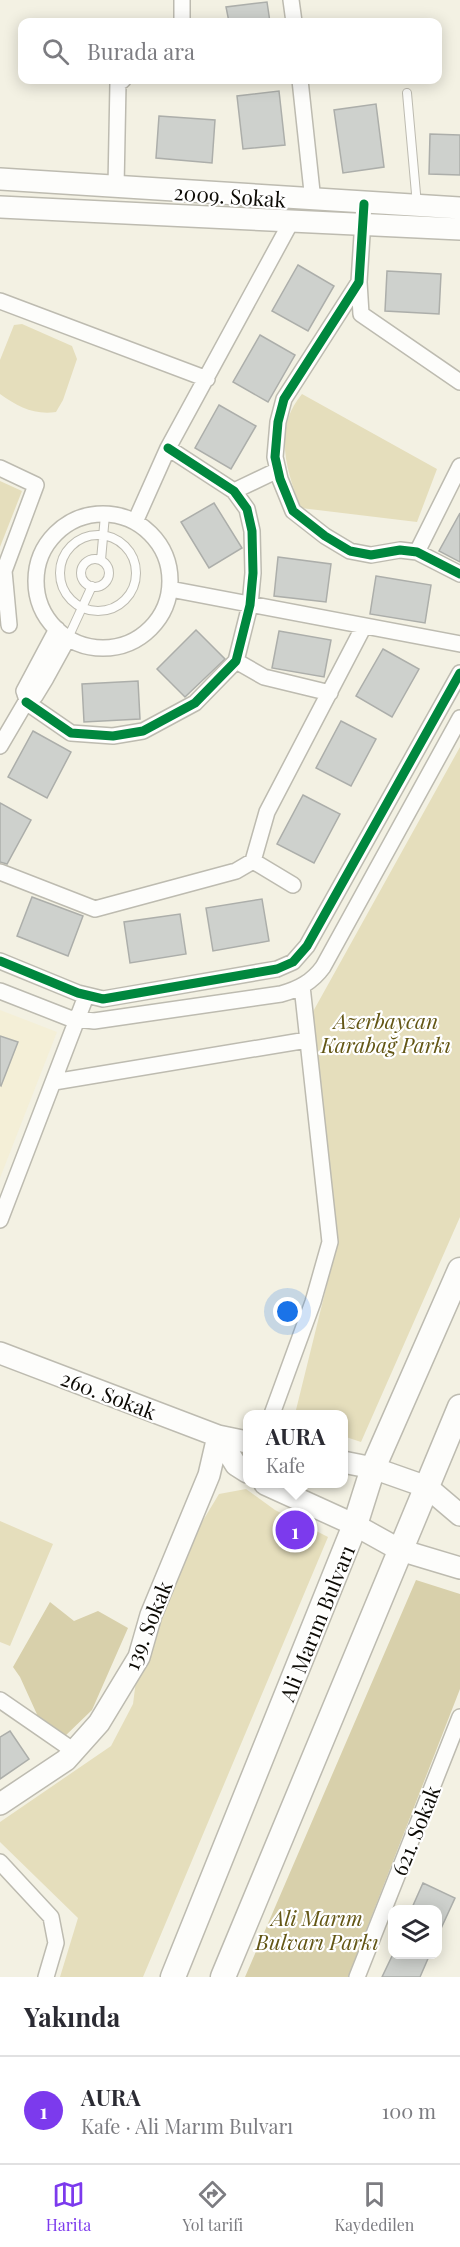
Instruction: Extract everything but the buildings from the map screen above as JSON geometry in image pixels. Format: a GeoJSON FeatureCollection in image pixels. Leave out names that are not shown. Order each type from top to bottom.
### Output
{"type":"FeatureCollection","features":[{"type":"Feature","properties":{"kind":"main road","name":"Ali Marım Bulvarı"},"geometry":{"type":"LineString","coordinates":[[173,1977],[355,1525],[373,1467],[460,1270]]}},
{"type":"Feature","properties":{"kind":"main road"},"geometry":{"type":"LineString","coordinates":[[223,1977],[460,1407]]}},
{"type":"Feature","properties":{"kind":"street"},"geometry":{"type":"LineString","coordinates":[[182,0],[182,18]]}},
{"type":"Feature","properties":{"kind":"street"},"geometry":{"type":"LineString","coordinates":[[291,0],[293,18]]}},
{"type":"Feature","properties":{"kind":"street"},"geometry":{"type":"LineString","coordinates":[[116,187],[118,84]]}},
{"type":"Feature","properties":{"kind":"street"},"geometry":{"type":"LineString","coordinates":[[300,84],[313,201]]}},
{"type":"Feature","properties":{"kind":"street","name":"2009. Sokak"},"geometry":{"type":"LineString","coordinates":[[0,179],[364,204],[424,213],[460,229]]}},
{"type":"Feature","properties":{"kind":"street"},"geometry":{"type":"LineString","coordinates":[[364,204],[360,282],[361,314],[460,382]]}},
{"type":"Feature","properties":{"kind":"street","name":"2009. Sokak"},"geometry":{"type":"LineString","coordinates":[[0,207],[364,226],[460,208]]}},
{"type":"Feature","properties":{"kind":"street"},"geometry":{"type":"LineString","coordinates":[[135,522],[168,448],[291,222]]}},
{"type":"Feature","properties":{"kind":"street"},"geometry":{"type":"LineString","coordinates":[[360,282],[284,399],[278,422],[275,457],[278,470],[293,511],[325,536],[350,551],[370,555],[400,550],[417,552],[460,574]]}},
{"type":"Feature","properties":{"kind":"street"},"geometry":{"type":"LineString","coordinates":[[0,301],[207,379]]}},
{"type":"Feature","properties":{"kind":"street"},"geometry":{"type":"LineString","coordinates":[[26,701],[71,733],[113,736],[143,731],[195,703],[236,661],[250,605],[253,573],[252,531],[247,509],[234,492],[168,448]]}},
{"type":"Feature","properties":{"kind":"street"},"geometry":{"type":"LineString","coordinates":[[417,552],[460,466]]}},
{"type":"Feature","properties":{"kind":"street"},"geometry":{"type":"LineString","coordinates":[[0,468],[36,484],[4,570],[9,625]]}},
{"type":"Feature","properties":{"kind":"street"},"geometry":{"type":"LineString","coordinates":[[234,492],[278,470]]}},
{"type":"Feature","properties":{"kind":"street"},"geometry":{"type":"LineString","coordinates":[[105,514],[135,522],[153,537],[166,557],[170,589],[165,607],[155,623],[141,636],[124,644],[106,648],[87,646],[63,633],[44,612],[37,594],[36,575],[40,557],[50,540],[63,527],[80,518],[105,514]]}},
{"type":"Feature","properties":{"kind":"street"},"geometry":{"type":"LineString","coordinates":[[170,589],[460,644]]}},
{"type":"Feature","properties":{"kind":"street"},"geometry":{"type":"LineString","coordinates":[[0,872],[95,909],[236,871],[253,861],[267,812],[364,627]]}},
{"type":"Feature","properties":{"kind":"street"},"geometry":{"type":"LineString","coordinates":[[0,746],[26,701],[35,696],[63,633]]}},
{"type":"Feature","properties":{"kind":"street"},"geometry":{"type":"LineString","coordinates":[[236,661],[264,677],[330,693]]}},
{"type":"Feature","properties":{"kind":"street"},"geometry":{"type":"LineString","coordinates":[[0,961],[86,996],[112,998],[251,975],[293,962],[306,946],[460,673]]}},
{"type":"Feature","properties":{"kind":"street"},"geometry":{"type":"LineString","coordinates":[[0,991],[78,1020],[107,1021],[281,994],[302,986],[317,975],[323,967],[460,718]]}},
{"type":"Feature","properties":{"kind":"street"},"geometry":{"type":"LineString","coordinates":[[253,861],[293,885]]}},
{"type":"Feature","properties":{"kind":"street"},"geometry":{"type":"LineString","coordinates":[[273,1410],[313,1302],[330,1242],[302,986]]}},
{"type":"Feature","properties":{"kind":"street"},"geometry":{"type":"LineString","coordinates":[[0,1220],[86,996]]}},
{"type":"Feature","properties":{"kind":"street"},"geometry":{"type":"LineString","coordinates":[[54,1082],[308,1040]]}},
{"type":"Feature","properties":{"kind":"street","name":"260. Sokak"},"geometry":{"type":"LineString","coordinates":[[0,1353],[218,1436],[243,1441]]}},
{"type":"Feature","properties":{"kind":"street"},"geometry":{"type":"LineString","coordinates":[[218,1436],[236,1465],[243,1469]]}},
{"type":"Feature","properties":{"kind":"street","name":"139. Sokak"},"geometry":{"type":"LineString","coordinates":[[0,1804],[66,1760],[99,1723],[139,1657],[151,1616],[209,1475],[218,1436]]}},
{"type":"Feature","properties":{"kind":"street"},"geometry":{"type":"LineString","coordinates":[[348,1463],[373,1467],[427,1487],[460,1515]]}},
{"type":"Feature","properties":{"kind":"street"},"geometry":{"type":"LineString","coordinates":[[274,1488],[355,1525],[400,1550],[460,1568]]}},
{"type":"Feature","properties":{"kind":"street"},"geometry":{"type":"LineString","coordinates":[[0,1700],[74,1751]]}},
{"type":"Feature","properties":{"kind":"street","name":"621. Sokak"},"geometry":{"type":"LineString","coordinates":[[357,1977],[460,1717]]}},
{"type":"Feature","properties":{"kind":"street"},"geometry":{"type":"LineString","coordinates":[[0,1862],[51,1917],[56,1943],[46,1977]]}},
{"type":"Feature","properties":{"kind":"lane"},"geometry":{"type":"LineString","coordinates":[[407,93],[424,213]]}},
{"type":"Feature","properties":{"kind":"lane"},"geometry":{"type":"LineString","coordinates":[[101,560],[105,514]]}},
{"type":"Feature","properties":{"kind":"lane"},"geometry":{"type":"LineString","coordinates":[[88,536],[103,536],[116,540],[130,554],[135,573],[133,586],[121,602],[109,609],[96,610],[82,607],[73,601],[64,589],[60,575],[62,561],[75,543],[88,536]]}},
{"type":"Feature","properties":{"kind":"lane"},"geometry":{"type":"LineString","coordinates":[[91,559],[101,560],[108,567],[109,577],[102,585],[92,586],[82,576],[83,566],[91,559]]}},
{"type":"Feature","properties":{"kind":"lane"},"geometry":{"type":"LineString","coordinates":[[63,633],[82,607],[92,586]]}},
{"type":"Feature","properties":{"kind":"shaded area"},"geometry":{"type":"Polygon","coordinates":[[[0,1010],[57,1032],[0,1178],[0,1010]]]}},
{"type":"Feature","properties":{"kind":"green space"},"geometry":{"type":"Polygon","coordinates":[[[22,324],[72,346],[77,359],[63,400],[56,412],[26,409],[0,394],[0,360],[14,325],[22,324]]]}},
{"type":"Feature","properties":{"kind":"green space"},"geometry":{"type":"Polygon","coordinates":[[[302,394],[437,469],[417,522],[301,508],[287,465],[285,435],[293,407],[302,394]]]}},
{"type":"Feature","properties":{"kind":"green space"},"geometry":{"type":"Polygon","coordinates":[[[0,481],[22,491],[0,547],[0,481]]]}},
{"type":"Feature","properties":{"kind":"green space","name":"Azerbaycan Karabağ Parkı"},"geometry":{"type":"Polygon","coordinates":[[[460,747],[460,1217],[361,1442],[348,1438],[348,1410],[296,1410],[335,1252],[310,1017],[460,747]]]}},
{"type":"Feature","properties":{"kind":"green space"},"geometry":{"type":"Polygon","coordinates":[[[246,1489],[275,1510],[328,1537],[143,1977],[60,1977],[78,1918],[0,1842],[0,1822],[111,1746],[133,1704],[139,1657],[196,1532],[219,1494],[246,1489]]]}},
{"type":"Feature","properties":{"kind":"green space"},"geometry":{"type":"Polygon","coordinates":[[[0,1521],[53,1544],[10,1646],[0,1642],[0,1521]]]}},
{"type":"Feature","properties":{"kind":"green space","name":"Ali Marım Bulvarı Parkı"},"geometry":{"type":"Polygon","coordinates":[[[416,1580],[460,1594],[460,1689],[348,1977],[245,1977],[416,1580]]]}},
{"type":"Feature","properties":{"kind":"green space"},"geometry":{"type":"Polygon","coordinates":[[[50,1602],[74,1621],[98,1611],[128,1628],[92,1710],[63,1738],[40,1721],[13,1667],[50,1602]]]}},
{"type":"Feature","properties":{"kind":"cycle path"},"geometry":{"type":"LineString","coordinates":[[364,204],[359,282],[284,399],[278,422],[275,457],[280,479],[293,511],[325,536],[350,551],[371,555],[400,550],[417,552],[460,574]]}},
{"type":"Feature","properties":{"kind":"cycle path"},"geometry":{"type":"LineString","coordinates":[[26,702],[71,733],[113,736],[143,731],[195,703],[236,661],[250,605],[253,573],[252,531],[247,509],[234,491],[168,448]]}},
{"type":"Feature","properties":{"kind":"cycle path"},"geometry":{"type":"LineString","coordinates":[[0,961],[78,993],[103,999],[277,969],[293,962],[307,946],[460,673]]}},
{"type":"Feature","properties":{"kind":"place","name":"AURA"},"geometry":{"type":"Point","coordinates":[295,1530]}}]}
